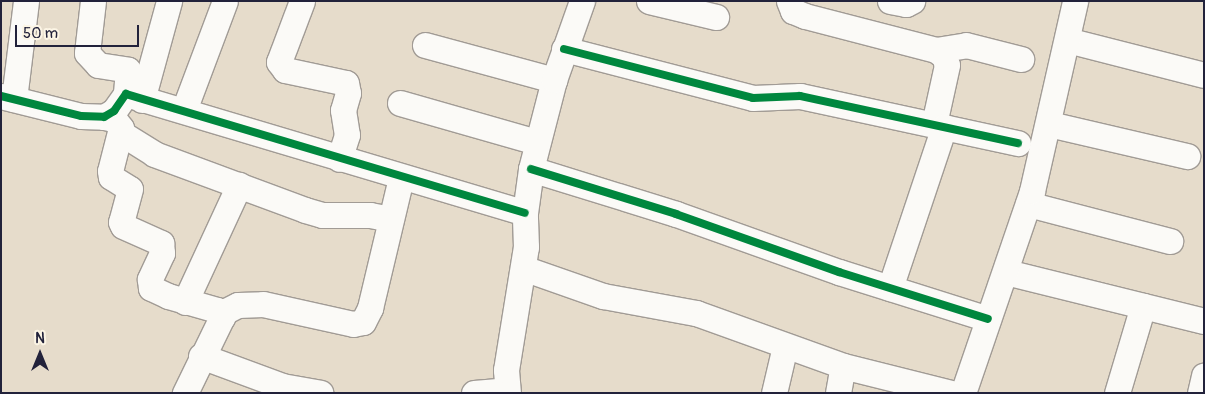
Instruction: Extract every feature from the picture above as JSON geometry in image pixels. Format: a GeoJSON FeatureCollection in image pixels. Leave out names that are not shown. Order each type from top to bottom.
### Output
{"type":"FeatureCollection","features":[{"type":"Feature","properties":{"kind":"street"},"geometry":{"type":"LineString","coordinates":[[26,1],[8,98],[113,125],[154,154],[322,215],[370,215],[391,219]]}},
{"type":"Feature","properties":{"kind":"street"},"geometry":{"type":"LineString","coordinates":[[93,1],[87,53],[98,65],[128,70],[134,97]]}},
{"type":"Feature","properties":{"kind":"street"},"geometry":{"type":"LineString","coordinates":[[169,1],[134,97],[114,111],[110,171],[111,177],[130,189],[121,222],[128,230],[162,243],[162,253],[149,283],[157,291],[220,314],[238,305],[263,304],[353,324],[363,322],[370,308],[401,178]]}},
{"type":"Feature","properties":{"kind":"street"},"geometry":{"type":"LineString","coordinates":[[184,110],[226,1]]}},
{"type":"Feature","properties":{"kind":"street"},"geometry":{"type":"LineString","coordinates":[[302,1],[279,62],[285,70],[346,83],[348,93],[343,110],[347,135],[339,159]]}},
{"type":"Feature","properties":{"kind":"street"},"geometry":{"type":"LineString","coordinates":[[474,393],[508,392],[506,370],[526,247],[525,212],[531,169],[554,80],[582,1]]}},
{"type":"Feature","properties":{"kind":"street"},"geometry":{"type":"LineString","coordinates":[[649,1],[716,17]]}},
{"type":"Feature","properties":{"kind":"street"},"geometry":{"type":"LineString","coordinates":[[790,1],[793,11],[805,16],[936,50],[944,56],[947,65],[939,125],[890,288]]}},
{"type":"Feature","properties":{"kind":"street"},"geometry":{"type":"LineString","coordinates":[[890,1],[906,4],[912,1]]}},
{"type":"Feature","properties":{"kind":"street"},"geometry":{"type":"LineString","coordinates":[[963,393],[1028,204],[1049,124],[1075,1]]}},
{"type":"Feature","properties":{"kind":"street"},"geometry":{"type":"LineString","coordinates":[[1068,40],[1204,75]]}},
{"type":"Feature","properties":{"kind":"street"},"geometry":{"type":"LineString","coordinates":[[425,45],[554,80]]}},
{"type":"Feature","properties":{"kind":"street"},"geometry":{"type":"LineString","coordinates":[[936,50],[966,45],[1022,59]]}},
{"type":"Feature","properties":{"kind":"street"},"geometry":{"type":"LineString","coordinates":[[564,49],[753,98],[800,96],[1018,143]]}},
{"type":"Feature","properties":{"kind":"street"},"geometry":{"type":"LineString","coordinates":[[134,97],[184,110],[401,178],[525,212]]}},
{"type":"Feature","properties":{"kind":"street"},"geometry":{"type":"LineString","coordinates":[[400,103],[537,142]]}},
{"type":"Feature","properties":{"kind":"street"},"geometry":{"type":"LineString","coordinates":[[1049,124],[1187,156]]}},
{"type":"Feature","properties":{"kind":"street"},"geometry":{"type":"LineString","coordinates":[[531,169],[676,214],[890,288],[988,319]]}},
{"type":"Feature","properties":{"kind":"street"},"geometry":{"type":"LineString","coordinates":[[186,302],[239,185]]}},
{"type":"Feature","properties":{"kind":"street"},"geometry":{"type":"LineString","coordinates":[[1028,204],[1170,241]]}},
{"type":"Feature","properties":{"kind":"street"},"geometry":{"type":"LineString","coordinates":[[523,268],[604,296],[696,313],[785,346],[910,388],[951,393]]}},
{"type":"Feature","properties":{"kind":"street"},"geometry":{"type":"LineString","coordinates":[[1006,272],[1204,321]]}},
{"type":"Feature","properties":{"kind":"street"},"geometry":{"type":"LineString","coordinates":[[1117,393],[1143,306]]}},
{"type":"Feature","properties":{"kind":"street"},"geometry":{"type":"LineString","coordinates":[[185,393],[201,356],[222,322],[220,314]]}},
{"type":"Feature","properties":{"kind":"street"},"geometry":{"type":"LineString","coordinates":[[774,393],[785,346]]}},
{"type":"Feature","properties":{"kind":"street"},"geometry":{"type":"LineString","coordinates":[[201,356],[282,386],[320,393]]}},
{"type":"Feature","properties":{"kind":"street"},"geometry":{"type":"LineString","coordinates":[[838,393],[843,366]]}},
{"type":"Feature","properties":{"kind":"street"},"geometry":{"type":"LineString","coordinates":[[1200,393],[1204,375]]}},
{"type":"Feature","properties":{"kind":"cycle path"},"geometry":{"type":"LineString","coordinates":[[564,49],[753,98],[800,96],[1018,143]]}},
{"type":"Feature","properties":{"kind":"cycle path"},"geometry":{"type":"LineString","coordinates":[[1,96],[81,116],[104,117],[114,111],[126,94],[525,213]]}},
{"type":"Feature","properties":{"kind":"cycle path"},"geometry":{"type":"LineString","coordinates":[[531,169],[676,214],[839,272],[988,319]]}}]}
